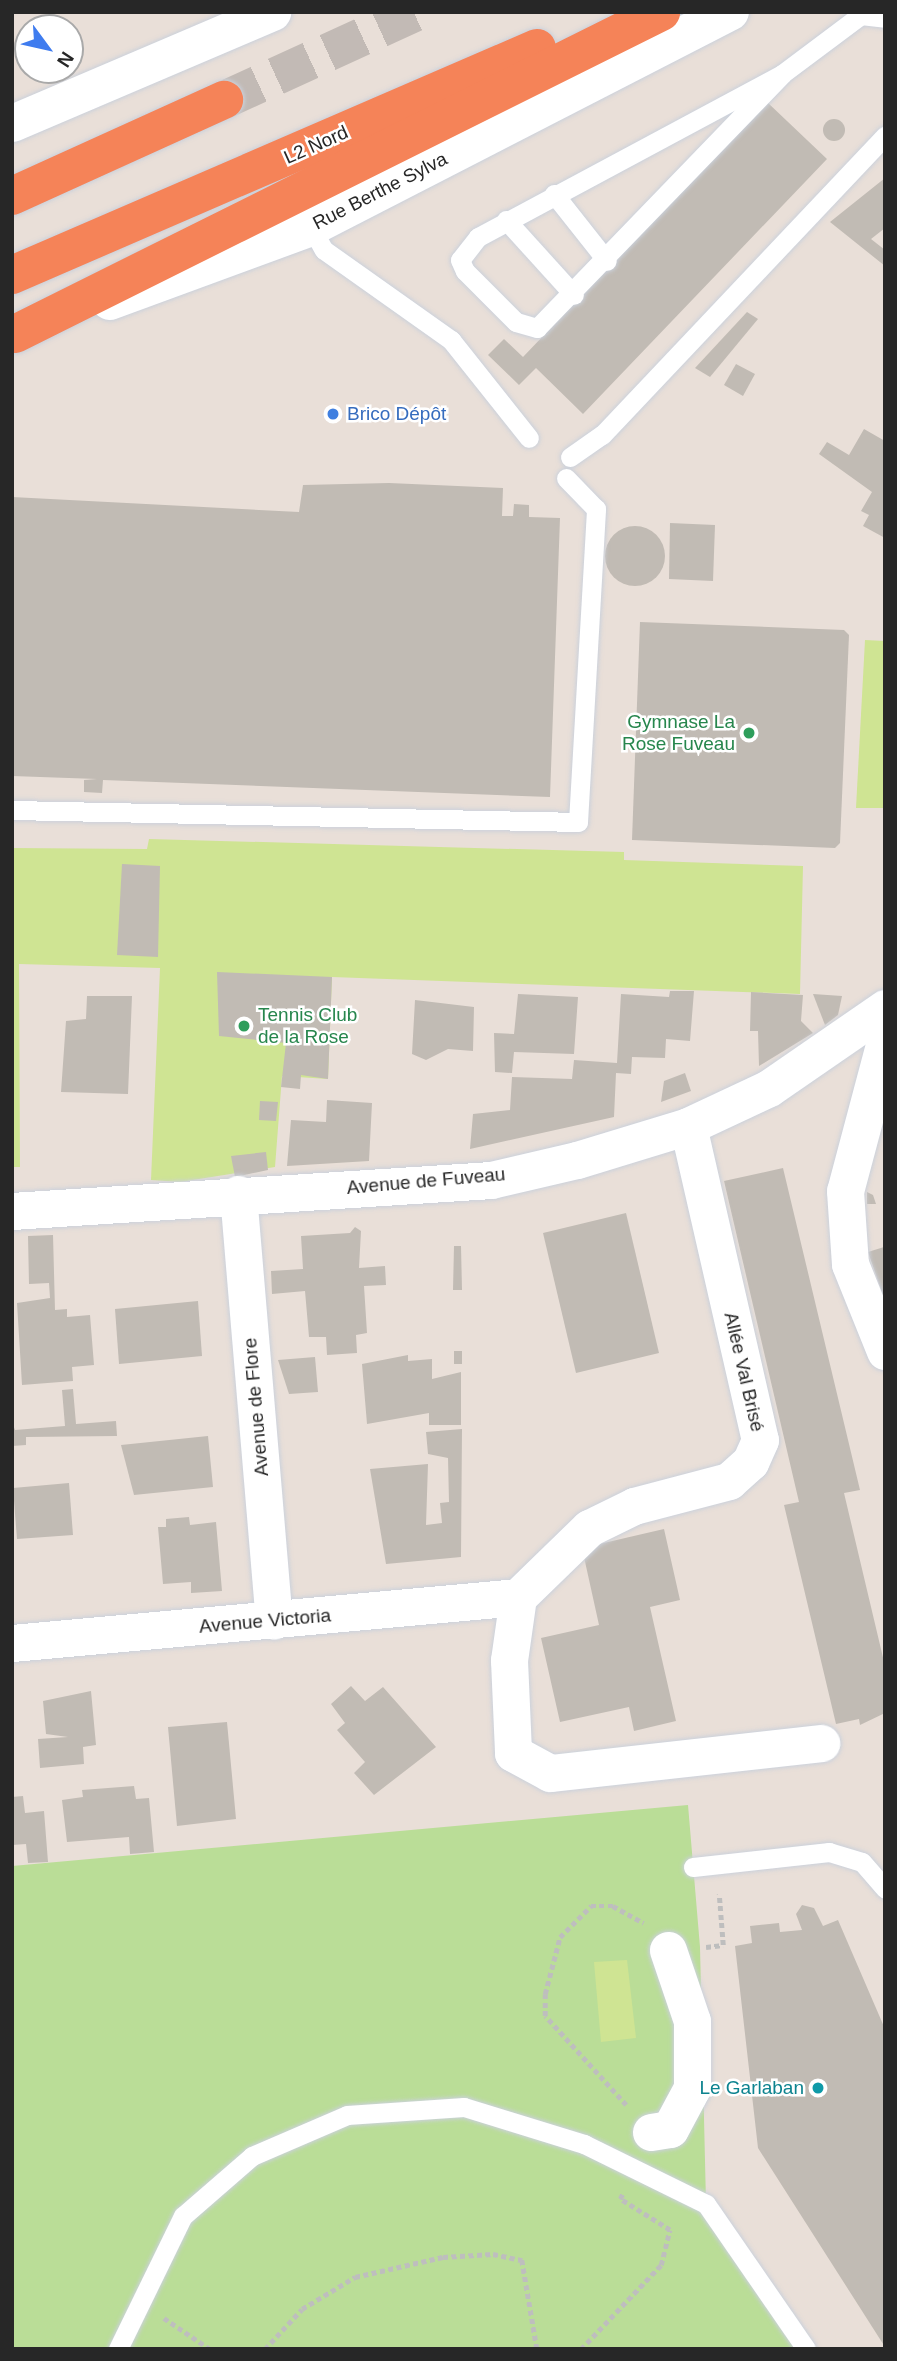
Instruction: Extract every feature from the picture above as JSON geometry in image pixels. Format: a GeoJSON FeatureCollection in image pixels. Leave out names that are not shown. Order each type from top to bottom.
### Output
{"type":"FeatureCollection","features":[{"type":"Feature","properties":{"kind":"highway","name":"L2 Nord"},"geometry":{"type":"LineString","coordinates":[[12,275],[619,12]]}},
{"type":"Feature","properties":{"kind":"highway"},"geometry":{"type":"LineString","coordinates":[[15,334],[662,12]]}},
{"type":"Feature","properties":{"kind":"highway"},"geometry":{"type":"LineString","coordinates":[[12,196],[224,100]]}},
{"type":"Feature","properties":{"kind":"street"},"geometry":{"type":"LineString","coordinates":[[12,123],[272,12]]}},
{"type":"Feature","properties":{"kind":"street","name":"Rue Berthe Sylva"},"geometry":{"type":"LineString","coordinates":[[15,334],[311,227],[730,12]]}},
{"type":"Feature","properties":{"kind":"street","name":"Avenue de Fuveau"},"geometry":{"type":"LineString","coordinates":[[12,1211],[238,1194],[491,1180],[688,1126],[769,1088],[885,1008]]}},
{"type":"Feature","properties":{"kind":"street"},"geometry":{"type":"LineString","coordinates":[[885,1041],[845,1191],[850,1264],[885,1351]]}},
{"type":"Feature","properties":{"kind":"street","name":"Allée Val Brisé"},"geometry":{"type":"LineString","coordinates":[[518,1597],[589,1528],[634,1506],[729,1481],[750,1462],[760,1440],[688,1126]]}},
{"type":"Feature","properties":{"kind":"street","name":"Avenue de Flore"},"geometry":{"type":"LineString","coordinates":[[238,1194],[274,1620]]}},
{"type":"Feature","properties":{"kind":"street"},"geometry":{"type":"LineString","coordinates":[[518,1597],[509,1660],[513,1753],[550,1773],[821,1743]]}},
{"type":"Feature","properties":{"kind":"street","name":"Avenue Victoria"},"geometry":{"type":"LineString","coordinates":[[12,1643],[518,1597]]}},
{"type":"Feature","properties":{"kind":"street"},"geometry":{"type":"LineString","coordinates":[[651,2132],[670,2129],[692,2088],[692,2021],[668,1950]]}},
{"type":"Feature","properties":{"kind":"lane"},"geometry":{"type":"LineString","coordinates":[[782,74],[607,261],[537,328],[525,327],[466,271],[460,260],[466,248],[506,220],[782,74],[862,15],[885,19]]}},
{"type":"Feature","properties":{"kind":"lane"},"geometry":{"type":"LineString","coordinates":[[570,457],[602,435],[885,136]]}},
{"type":"Feature","properties":{"kind":"lane"},"geometry":{"type":"LineString","coordinates":[[554,194],[607,261]]}},
{"type":"Feature","properties":{"kind":"lane"},"geometry":{"type":"LineString","coordinates":[[506,220],[574,295]]}},
{"type":"Feature","properties":{"kind":"lane"},"geometry":{"type":"LineString","coordinates":[[311,227],[324,250],[451,340],[529,438]]}},
{"type":"Feature","properties":{"kind":"lane"},"geometry":{"type":"LineString","coordinates":[[12,810],[578,822],[596,509],[566,478]]}},
{"type":"Feature","properties":{"kind":"lane"},"geometry":{"type":"LineString","coordinates":[[693,1867],[829,1852],[862,1862],[885,1888]]}},
{"type":"Feature","properties":{"kind":"lane"},"geometry":{"type":"LineString","coordinates":[[118,2349],[138,2300],[183,2216],[252,2156],[347,2115],[464,2107],[636,2167],[706,2204],[806,2349]]}},
{"type":"Feature","properties":{"kind":"path"},"geometry":{"type":"LineString","coordinates":[[651,2132],[545,2016],[545,1994],[560,1937],[591,1906],[613,1906],[642,1922],[668,1950],[723,1945],[716,1865]]}},
{"type":"Feature","properties":{"kind":"path"},"geometry":{"type":"LineString","coordinates":[[581,2349],[661,2265],[670,2230],[620,2199],[636,2167]]}},
{"type":"Feature","properties":{"kind":"path"},"geometry":{"type":"LineString","coordinates":[[265,2349],[302,2309],[355,2277],[443,2257],[493,2254],[522,2259],[537,2349]]}},
{"type":"Feature","properties":{"kind":"path"},"geometry":{"type":"LineString","coordinates":[[138,2300],[210,2349]]}},
{"type":"Feature","properties":{"kind":"green space"},"geometry":{"type":"Polygon","coordinates":[[[865,640],[885,641],[885,808],[856,808],[865,640]]]}},
{"type":"Feature","properties":{"kind":"green space","name":"Tennis Club de la Rose"},"geometry":{"type":"Polygon","coordinates":[[[149,839],[624,852],[624,860],[803,866],[800,994],[332,977],[328,1079],[282,1076],[275,1167],[180,1182],[151,1180],[160,968],[19,964],[20,1167],[12,1167],[12,848],[147,849],[149,839]]]}},
{"type":"Feature","properties":{"kind":"green space"},"geometry":{"type":"Polygon","coordinates":[[[688,1805],[700,1947],[706,2203],[806,2349],[12,2349],[12,1866],[688,1805]]]}},
{"type":"Feature","properties":{"kind":"green space"},"geometry":{"type":"Polygon","coordinates":[[[627,1960],[636,2038],[601,2042],[594,1962],[627,1960]]]}},
{"type":"Feature","properties":{"kind":"building"},"geometry":{"type":"Polygon","coordinates":[[[767,102],[827,159],[583,414],[536,368],[519,385],[488,355],[504,339],[523,357],[767,102]]]}},
{"type":"Feature","properties":{"kind":"building"},"geometry":{"type":"Polygon","coordinates":[[[834,119],[842,122],[845,130],[842,138],[834,141],[826,138],[823,130],[826,122],[834,119]]]}},
{"type":"Feature","properties":{"kind":"building"},"geometry":{"type":"Polygon","coordinates":[[[885,178],[885,228],[871,239],[885,250],[885,266],[830,222],[885,178]]]}},
{"type":"Feature","properties":{"kind":"building"},"geometry":{"type":"Polygon","coordinates":[[[747,312],[758,319],[710,377],[695,368],[747,312]]]}},
{"type":"Feature","properties":{"kind":"building"},"geometry":{"type":"Polygon","coordinates":[[[736,364],[755,374],[743,396],[724,385],[736,364]]]}},
{"type":"Feature","properties":{"kind":"building"},"geometry":{"type":"Polygon","coordinates":[[[864,429],[885,441],[885,538],[863,526],[869,515],[861,511],[872,492],[819,454],[827,442],[849,455],[864,429]]]}},
{"type":"Feature","properties":{"kind":"building"},"geometry":{"type":"Polygon","coordinates":[[[389,483],[503,488],[502,516],[513,516],[514,504],[529,505],[529,517],[560,518],[550,797],[103,780],[102,793],[84,792],[84,780],[97,779],[12,776],[12,497],[299,512],[303,485],[389,483]]]}},
{"type":"Feature","properties":{"kind":"building"},"geometry":{"type":"Polygon","coordinates":[[[670,523],[715,525],[713,581],[669,579],[670,523]]]}},
{"type":"Feature","properties":{"kind":"building"},"geometry":{"type":"Polygon","coordinates":[[[635,526],[652,531],[660,539],[665,556],[660,573],[652,581],[635,586],[618,581],[610,573],[605,556],[610,539],[618,531],[635,526]]]}},
{"type":"Feature","properties":{"kind":"building","name":"Gymnase La Rose Fuveau"},"geometry":{"type":"Polygon","coordinates":[[[640,622],[844,630],[849,635],[840,843],[835,848],[632,840],[640,622]]]}},
{"type":"Feature","properties":{"kind":"building"},"geometry":{"type":"Polygon","coordinates":[[[122,864],[160,866],[158,957],[117,955],[122,864]]]}},
{"type":"Feature","properties":{"kind":"building"},"geometry":{"type":"Polygon","coordinates":[[[217,972],[332,977],[328,1079],[301,1075],[300,1089],[281,1087],[286,1043],[219,1036],[217,972]]]}},
{"type":"Feature","properties":{"kind":"building"},"geometry":{"type":"Polygon","coordinates":[[[670,991],[694,991],[690,1041],[666,1039],[665,1058],[632,1057],[631,1074],[616,1073],[614,1117],[470,1149],[473,1114],[510,1110],[512,1077],[572,1079],[574,1060],[617,1063],[621,994],[669,997],[670,991]]]}},
{"type":"Feature","properties":{"kind":"building"},"geometry":{"type":"Polygon","coordinates":[[[751,992],[803,995],[801,1021],[813,1033],[759,1066],[758,1031],[750,1031],[751,992]]]}},
{"type":"Feature","properties":{"kind":"building"},"geometry":{"type":"Polygon","coordinates":[[[518,994],[578,997],[574,1054],[514,1052],[512,1073],[495,1072],[494,1033],[514,1034],[518,994]]]}},
{"type":"Feature","properties":{"kind":"building"},"geometry":{"type":"Polygon","coordinates":[[[813,994],[842,996],[838,1015],[825,1025],[813,994]]]}},
{"type":"Feature","properties":{"kind":"building"},"geometry":{"type":"Polygon","coordinates":[[[87,996],[132,996],[128,1094],[61,1092],[66,1021],[86,1019],[87,996]]]}},
{"type":"Feature","properties":{"kind":"building"},"geometry":{"type":"Polygon","coordinates":[[[415,1000],[474,1007],[473,1051],[448,1049],[426,1060],[412,1054],[415,1000]]]}},
{"type":"Feature","properties":{"kind":"building"},"geometry":{"type":"Polygon","coordinates":[[[685,1073],[691,1091],[661,1102],[664,1081],[685,1073]]]}},
{"type":"Feature","properties":{"kind":"building"},"geometry":{"type":"Polygon","coordinates":[[[327,1100],[372,1103],[369,1161],[287,1166],[291,1120],[326,1122],[327,1100]]]}},
{"type":"Feature","properties":{"kind":"building"},"geometry":{"type":"Polygon","coordinates":[[[260,1101],[278,1102],[276,1121],[259,1120],[260,1101]]]}},
{"type":"Feature","properties":{"kind":"building"},"geometry":{"type":"Polygon","coordinates":[[[266,1152],[268,1170],[235,1177],[231,1156],[266,1152]]]}},
{"type":"Feature","properties":{"kind":"building"},"geometry":{"type":"Polygon","coordinates":[[[783,1168],[860,1490],[844,1493],[885,1666],[885,1713],[860,1725],[859,1719],[836,1724],[784,1505],[799,1502],[724,1181],[783,1168]]]}},
{"type":"Feature","properties":{"kind":"building"},"geometry":{"type":"Polygon","coordinates":[[[867,1192],[873,1195],[876,1204],[867,1204],[867,1192]]]}},
{"type":"Feature","properties":{"kind":"building"},"geometry":{"type":"Polygon","coordinates":[[[626,1213],[659,1353],[576,1373],[543,1233],[626,1213]]]}},
{"type":"Feature","properties":{"kind":"building"},"geometry":{"type":"Polygon","coordinates":[[[355,1227],[361,1231],[359,1268],[385,1266],[386,1285],[364,1286],[367,1333],[356,1335],[357,1353],[327,1355],[326,1337],[309,1337],[305,1291],[272,1294],[271,1271],[303,1269],[301,1236],[350,1233],[355,1227]]]}},
{"type":"Feature","properties":{"kind":"building"},"geometry":{"type":"Polygon","coordinates":[[[53,1235],[55,1310],[67,1309],[67,1317],[90,1315],[94,1365],[72,1367],[73,1381],[22,1385],[17,1303],[50,1298],[49,1283],[29,1284],[28,1236],[53,1235]]]}},
{"type":"Feature","properties":{"kind":"building"},"geometry":{"type":"Polygon","coordinates":[[[454,1246],[461,1246],[462,1290],[453,1290],[454,1246]]]}},
{"type":"Feature","properties":{"kind":"building"},"geometry":{"type":"Polygon","coordinates":[[[884,1247],[885,1251],[884,1298],[868,1252],[884,1247]]]}},
{"type":"Feature","properties":{"kind":"building"},"geometry":{"type":"Polygon","coordinates":[[[198,1301],[202,1356],[119,1364],[115,1309],[198,1301]]]}},
{"type":"Feature","properties":{"kind":"building"},"geometry":{"type":"Polygon","coordinates":[[[454,1351],[462,1351],[462,1364],[454,1364],[454,1351]]]}},
{"type":"Feature","properties":{"kind":"building"},"geometry":{"type":"Polygon","coordinates":[[[408,1355],[408,1361],[432,1359],[432,1379],[461,1372],[461,1425],[429,1425],[429,1413],[367,1424],[362,1364],[408,1355]]]}},
{"type":"Feature","properties":{"kind":"building"},"geometry":{"type":"Polygon","coordinates":[[[315,1357],[318,1392],[289,1394],[278,1360],[315,1357]]]}},
{"type":"Feature","properties":{"kind":"building"},"geometry":{"type":"Polygon","coordinates":[[[73,1389],[76,1424],[116,1421],[117,1436],[26,1437],[26,1445],[12,1446],[12,1422],[15,1430],[65,1426],[62,1390],[73,1389]]]}},
{"type":"Feature","properties":{"kind":"building"},"geometry":{"type":"Polygon","coordinates":[[[462,1429],[461,1557],[386,1564],[370,1469],[428,1464],[426,1525],[442,1523],[440,1503],[449,1502],[448,1458],[428,1454],[426,1432],[462,1429]]]}},
{"type":"Feature","properties":{"kind":"building"},"geometry":{"type":"Polygon","coordinates":[[[208,1436],[213,1487],[134,1495],[121,1445],[208,1436]]]}},
{"type":"Feature","properties":{"kind":"building"},"geometry":{"type":"Polygon","coordinates":[[[69,1483],[73,1535],[17,1539],[13,1488],[69,1483]]]}},
{"type":"Feature","properties":{"kind":"building"},"geometry":{"type":"Polygon","coordinates":[[[189,1517],[190,1525],[216,1522],[222,1591],[191,1593],[191,1582],[163,1584],[158,1527],[166,1527],[166,1519],[189,1517]]]}},
{"type":"Feature","properties":{"kind":"building"},"geometry":{"type":"Polygon","coordinates":[[[664,1529],[680,1600],[650,1607],[676,1721],[634,1731],[629,1707],[560,1722],[541,1638],[599,1625],[582,1548],[664,1529]]]}},
{"type":"Feature","properties":{"kind":"building"},"geometry":{"type":"Polygon","coordinates":[[[351,1686],[365,1701],[383,1687],[436,1747],[374,1795],[354,1773],[365,1762],[337,1730],[345,1723],[331,1704],[351,1686]]]}},
{"type":"Feature","properties":{"kind":"building"},"geometry":{"type":"Polygon","coordinates":[[[91,1691],[96,1745],[83,1747],[84,1764],[40,1768],[38,1739],[68,1737],[46,1734],[43,1701],[91,1691]]]}},
{"type":"Feature","properties":{"kind":"building"},"geometry":{"type":"Polygon","coordinates":[[[227,1722],[236,1819],[177,1826],[168,1727],[227,1722]]]}},
{"type":"Feature","properties":{"kind":"building"},"geometry":{"type":"Polygon","coordinates":[[[134,1786],[136,1799],[149,1798],[154,1852],[130,1854],[129,1837],[67,1842],[62,1800],[83,1797],[82,1790],[134,1786]]]}},
{"type":"Feature","properties":{"kind":"building"},"geometry":{"type":"Polygon","coordinates":[[[23,1796],[25,1813],[44,1811],[48,1862],[28,1863],[26,1844],[12,1845],[12,1797],[23,1796]]]}},
{"type":"Feature","properties":{"kind":"building","name":"Le Garlaban"},"geometry":{"type":"Polygon","coordinates":[[[802,1905],[814,1908],[823,1926],[838,1920],[885,2029],[885,2347],[758,2148],[735,1946],[752,1943],[750,1926],[779,1923],[780,1932],[802,1930],[796,1914],[802,1905]]]}},
{"type":"Feature","properties":{"kind":"tunnel"},"geometry":{"type":"LineString","coordinates":[[224,100],[416,12]]}},
{"type":"Feature","properties":{"kind":"place","name":"Brico Dépôt"},"geometry":{"type":"Point","coordinates":[333,414]}},
{"type":"Feature","properties":{"kind":"place","name":"Gymnase La Rose Fuveau"},"geometry":{"type":"Point","coordinates":[749,733]}},
{"type":"Feature","properties":{"kind":"place","name":"Tennis Club de la Rose"},"geometry":{"type":"Point","coordinates":[244,1026]}},
{"type":"Feature","properties":{"kind":"place","name":"Le Garlaban"},"geometry":{"type":"Point","coordinates":[818,2088]}}]}
